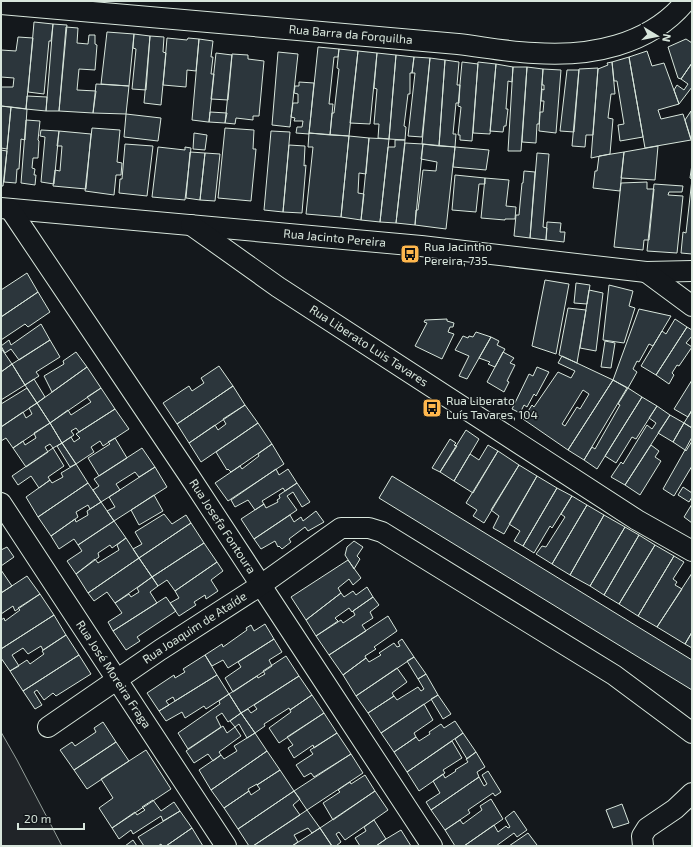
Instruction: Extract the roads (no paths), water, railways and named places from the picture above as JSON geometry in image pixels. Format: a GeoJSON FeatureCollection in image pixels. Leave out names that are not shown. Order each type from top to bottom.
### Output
{"type":"FeatureCollection","features":[{"type":"Feature","properties":{"kind":"street","name":"Rua Barra da Forquilha"},"geometry":{"type":"LineString","coordinates":[[1,4],[458,44],[534,54],[575,54],[601,50],[627,43],[646,34],[665,22],[688,3]]}},
{"type":"Feature","properties":{"kind":"street","name":"Rua Jacinto Pereira"},"geometry":{"type":"LineString","coordinates":[[5,208],[421,246],[646,272],[692,271]]}},
{"type":"Feature","properties":{"kind":"street","name":"Rua Josefa Fontoura"},"geometry":{"type":"LineString","coordinates":[[5,208],[261,585],[432,846]]}},
{"type":"Feature","properties":{"kind":"street","name":"Rua Liberato Luis Tavares"},"geometry":{"type":"LineString","coordinates":[[191,224],[278,287],[636,520],[692,551]]}},
{"type":"Feature","properties":{"kind":"street"},"geometry":{"type":"LineString","coordinates":[[646,272],[692,306]]}},
{"type":"Feature","properties":{"kind":"street","name":"Rua José Moreira Fraga"},"geometry":{"type":"LineString","coordinates":[[1,503],[226,846]]}},
{"type":"Feature","properties":{"kind":"street","name":"Rua Joaquim de Ataíde"},"geometry":{"type":"LineString","coordinates":[[48,727],[116,680],[261,585],[341,528],[369,528],[382,532],[614,675],[692,734]]}},
{"type":"Feature","properties":{"kind":"street"},"geometry":{"type":"LineString","coordinates":[[643,846],[642,836],[647,828],[675,809],[692,793]]}},
{"type":"Feature","properties":{"kind":"place","name":"Rua Jacintho Pereira, 735"},"geometry":{"type":"Point","coordinates":[410,254]}},
{"type":"Feature","properties":{"kind":"place","name":"Rua Liberato Luís Tavares, 104"},"geometry":{"type":"Point","coordinates":[432,408]}}]}
